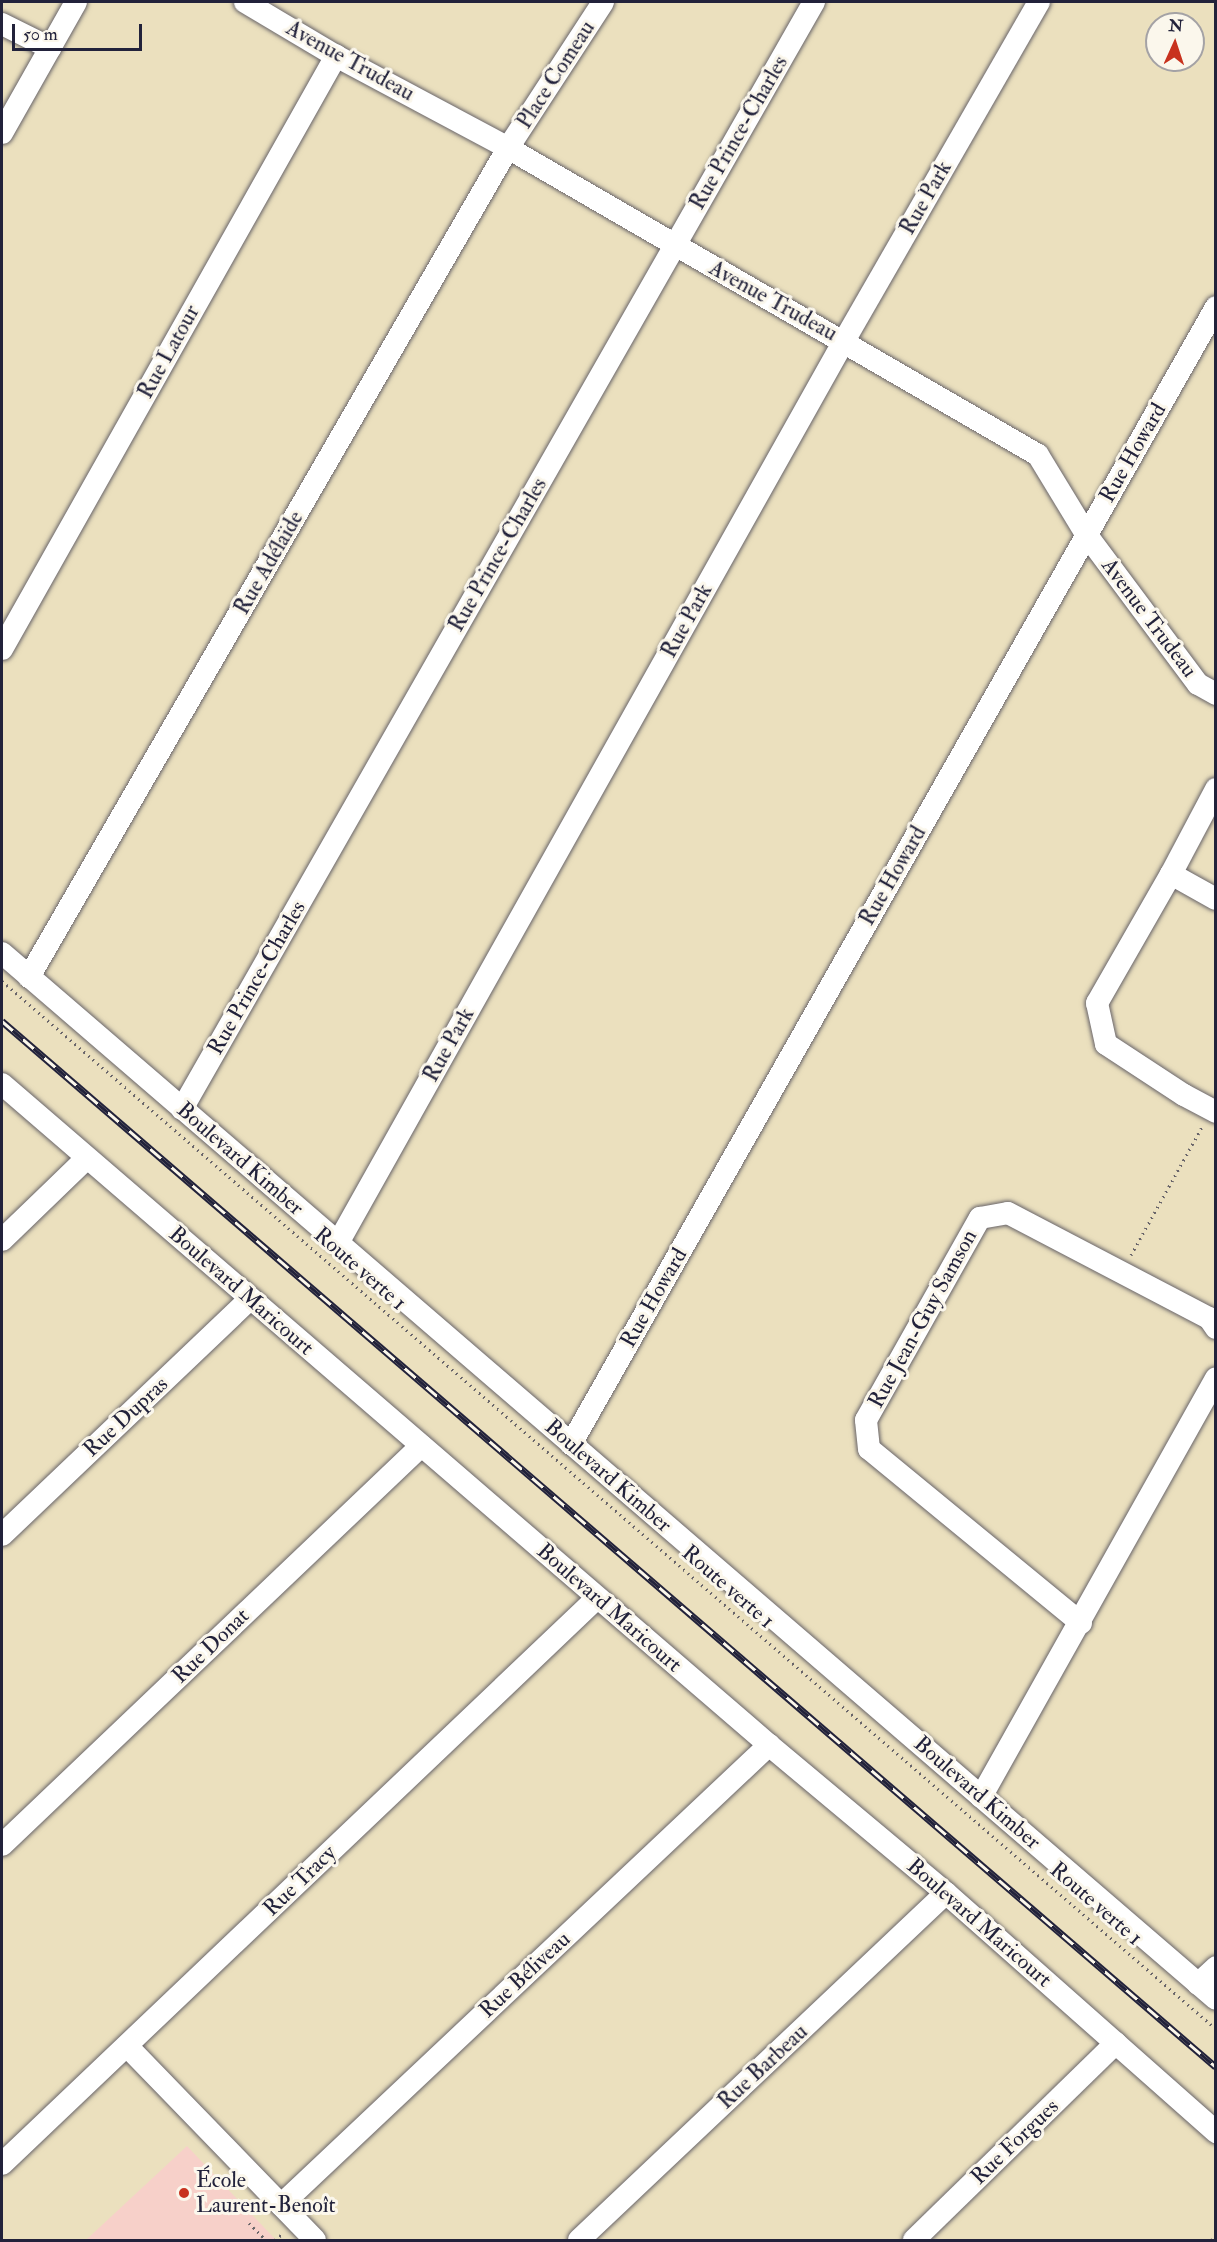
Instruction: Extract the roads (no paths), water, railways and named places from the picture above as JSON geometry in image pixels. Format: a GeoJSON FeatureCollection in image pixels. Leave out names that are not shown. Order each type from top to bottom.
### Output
{"type":"FeatureCollection","features":[{"type":"Feature","properties":{"kind":"street"},"geometry":{"type":"LineString","coordinates":[[2,133],[76,2]]}},
{"type":"Feature","properties":{"kind":"street","name":"Avenue Trudeau"},"geometry":{"type":"LineString","coordinates":[[245,2],[336,56],[508,148],[1038,455],[1086,534],[1198,684],[1215,694]]}},
{"type":"Feature","properties":{"kind":"street","name":"Place Comeau"},"geometry":{"type":"LineString","coordinates":[[508,148],[603,2]]}},
{"type":"Feature","properties":{"kind":"street","name":"Rue Prince-Charles"},"geometry":{"type":"LineString","coordinates":[[182,1109],[814,2]]}},
{"type":"Feature","properties":{"kind":"street","name":"Rue Park"},"geometry":{"type":"LineString","coordinates":[[338,1243],[844,341],[1039,2]]}},
{"type":"Feature","properties":{"kind":"street"},"geometry":{"type":"LineString","coordinates":[[2,24],[50,48]]}},
{"type":"Feature","properties":{"kind":"street","name":"Rue Latour"},"geometry":{"type":"LineString","coordinates":[[2,649],[336,56]]}},
{"type":"Feature","properties":{"kind":"street","name":"Rue Adélaïde"},"geometry":{"type":"LineString","coordinates":[[29,977],[508,148]]}},
{"type":"Feature","properties":{"kind":"street","name":"Rue Howard"},"geometry":{"type":"LineString","coordinates":[[571,1444],[1215,307]]}},
{"type":"Feature","properties":{"kind":"street"},"geometry":{"type":"LineString","coordinates":[[1213,1110],[1184,1095],[1106,1044],[1097,1003],[1171,874],[1215,789]]}},
{"type":"Feature","properties":{"kind":"street"},"geometry":{"type":"LineString","coordinates":[[1171,874],[1215,899]]}},
{"type":"Feature","properties":{"kind":"street","name":"Boulevard Kimber"},"geometry":{"type":"LineString","coordinates":[[2,953],[1215,1999]]}},
{"type":"Feature","properties":{"kind":"street","name":"Boulevard Maricourt"},"geometry":{"type":"LineString","coordinates":[[2,1084],[597,1598],[946,1893],[1215,2132]]}},
{"type":"Feature","properties":{"kind":"street"},"geometry":{"type":"LineString","coordinates":[[2,1240],[87,1158]]}},
{"type":"Feature","properties":{"kind":"street","name":"Rue Jean-Guy Samson"},"geometry":{"type":"LineString","coordinates":[[1081,1623],[869,1449],[866,1420],[980,1218],[1008,1213],[1209,1318],[1215,1328]]}},
{"type":"Feature","properties":{"kind":"street","name":"Rue Dupras"},"geometry":{"type":"LineString","coordinates":[[2,1535],[250,1299]]}},
{"type":"Feature","properties":{"kind":"street"},"geometry":{"type":"LineString","coordinates":[[981,1797],[1081,1623],[1215,1378]]}},
{"type":"Feature","properties":{"kind":"street","name":"Rue Donat"},"geometry":{"type":"LineString","coordinates":[[2,1845],[421,1446]]}},
{"type":"Feature","properties":{"kind":"street","name":"Rue Tracy"},"geometry":{"type":"LineString","coordinates":[[2,2164],[597,1598]]}},
{"type":"Feature","properties":{"kind":"street","name":"Rue Béliveau"},"geometry":{"type":"LineString","coordinates":[[282,2205],[769,1745]]}},
{"type":"Feature","properties":{"kind":"street","name":"Rue Barbeau"},"geometry":{"type":"LineString","coordinates":[[579,2241],[946,1893]]}},
{"type":"Feature","properties":{"kind":"street"},"geometry":{"type":"LineString","coordinates":[[1198,1984],[1215,1967]]}},
{"type":"Feature","properties":{"kind":"street","name":"Rue Forgues"},"geometry":{"type":"LineString","coordinates":[[914,2241],[1116,2043]]}},
{"type":"Feature","properties":{"kind":"street"},"geometry":{"type":"LineString","coordinates":[[127,2046],[315,2241]]}},
{"type":"Feature","properties":{"kind":"railway"},"geometry":{"type":"LineString","coordinates":[[2,1021],[1216,2067]]}},
{"type":"Feature","properties":{"kind":"place","name":"École Laurent-Benoît"},"geometry":{"type":"Point","coordinates":[184,2193]}}]}
